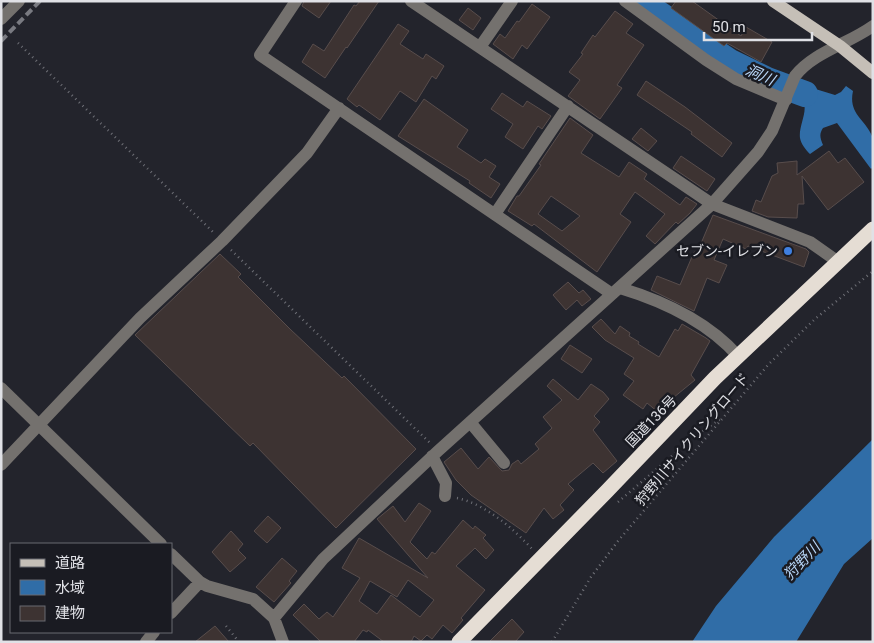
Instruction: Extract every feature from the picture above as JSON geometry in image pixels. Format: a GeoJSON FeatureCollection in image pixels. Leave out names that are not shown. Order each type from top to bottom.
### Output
{"type":"FeatureCollection","features":[{"type":"Feature","properties":{"kind":"highway","name":"国道136号"},"geometry":{"type":"LineString","coordinates":[[459,642],[738,356],[873,229]]}},
{"type":"Feature","properties":{"kind":"main road"},"geometry":{"type":"LineString","coordinates":[[774,1],[840,46],[873,73]]}},
{"type":"Feature","properties":{"kind":"street"},"geometry":{"type":"LineString","coordinates":[[1,19],[19,1]]}},
{"type":"Feature","properties":{"kind":"street"},"geometry":{"type":"LineString","coordinates":[[296,1],[260,55],[495,214],[616,291],[680,312],[716,334],[738,356]]}},
{"type":"Feature","properties":{"kind":"street"},"geometry":{"type":"LineString","coordinates":[[411,1],[712,204],[810,242],[837,261]]}},
{"type":"Feature","properties":{"kind":"street"},"geometry":{"type":"LineString","coordinates":[[480,47],[512,1]]}},
{"type":"Feature","properties":{"kind":"street"},"geometry":{"type":"LineString","coordinates":[[625,1],[706,60],[736,79],[786,98]]}},
{"type":"Feature","properties":{"kind":"street"},"geometry":{"type":"LineString","coordinates":[[274,618],[323,559],[470,422],[712,204],[758,152],[772,131],[795,76],[810,63],[873,26]]}},
{"type":"Feature","properties":{"kind":"street"},"geometry":{"type":"LineString","coordinates":[[495,214],[568,106]]}},
{"type":"Feature","properties":{"kind":"street"},"geometry":{"type":"LineString","coordinates":[[1,465],[40,426],[140,318],[222,241],[307,153],[339,108]]}},
{"type":"Feature","properties":{"kind":"street"},"geometry":{"type":"LineString","coordinates":[[1,388],[160,543]]}},
{"type":"Feature","properties":{"kind":"street"},"geometry":{"type":"LineString","coordinates":[[470,422],[504,463]]}},
{"type":"Feature","properties":{"kind":"street"},"geometry":{"type":"LineString","coordinates":[[435,454],[446,483],[446,496]]}},
{"type":"Feature","properties":{"kind":"street"},"geometry":{"type":"LineString","coordinates":[[172,555],[206,586],[253,599],[274,618],[283,642]]}},
{"type":"Feature","properties":{"kind":"street"},"geometry":{"type":"LineString","coordinates":[[172,612],[200,582]]}},
{"type":"Feature","properties":{"kind":"path"},"geometry":{"type":"LineString","coordinates":[[18,43],[222,241],[435,454]]}},
{"type":"Feature","properties":{"kind":"path","name":"狩野川サイクリングロード"},"geometry":{"type":"LineString","coordinates":[[552,642],[591,577],[618,541],[768,365],[798,335],[873,271]]}},
{"type":"Feature","properties":{"kind":"path"},"geometry":{"type":"LineString","coordinates":[[616,504],[694,437],[724,416]]}},
{"type":"Feature","properties":{"kind":"path"},"geometry":{"type":"LineString","coordinates":[[446,496],[461,499],[491,514],[521,537],[534,552]]}},
{"type":"Feature","properties":{"kind":"path"},"geometry":{"type":"LineString","coordinates":[[226,626],[239,642]]}},
{"type":"Feature","properties":{"kind":"water"},"geometry":{"type":"Polygon","coordinates":[[[773,76],[835,95],[846,86],[853,91],[852,99],[855,111],[872,136],[873,167],[871,169],[837,123],[823,128],[820,136],[823,145],[810,154],[805,149],[800,138],[805,109],[804,103],[796,95],[769,87],[773,76]]]}},
{"type":"Feature","properties":{"kind":"water","name":"狩野川"},"geometry":{"type":"Polygon","coordinates":[[[873,439],[873,538],[844,564],[796,642],[692,642],[716,606],[774,537],[873,439]]]}},
{"type":"Feature","properties":{"kind":"building"},"geometry":{"type":"Polygon","coordinates":[[[304,1],[331,1],[319,18],[302,6],[304,1]]]}},
{"type":"Feature","properties":{"kind":"building"},"geometry":{"type":"Polygon","coordinates":[[[360,1],[379,1],[325,78],[302,62],[313,44],[324,51],[354,5],[356,6],[360,1]]]}},
{"type":"Feature","properties":{"kind":"building"},"geometry":{"type":"Polygon","coordinates":[[[676,1],[692,1],[741,36],[746,27],[772,42],[761,62],[727,43],[724,46],[671,8],[676,1]]]}},
{"type":"Feature","properties":{"kind":"building"},"geometry":{"type":"Polygon","coordinates":[[[532,4],[550,17],[527,49],[522,45],[513,59],[493,44],[500,34],[505,38],[532,4]]]}},
{"type":"Feature","properties":{"kind":"building"},"geometry":{"type":"Polygon","coordinates":[[[468,8],[481,18],[473,30],[459,20],[468,8]]]}},
{"type":"Feature","properties":{"kind":"building"},"geometry":{"type":"Polygon","coordinates":[[[615,11],[633,24],[626,33],[644,45],[617,85],[622,88],[600,119],[568,96],[580,80],[569,72],[583,54],[581,53],[593,35],[595,37],[615,11]]]}},
{"type":"Feature","properties":{"kind":"building"},"geometry":{"type":"Polygon","coordinates":[[[398,24],[409,31],[400,44],[423,59],[426,54],[444,66],[436,79],[432,76],[416,102],[400,91],[380,120],[347,99],[398,24]]]}},
{"type":"Feature","properties":{"kind":"building"},"geometry":{"type":"Polygon","coordinates":[[[646,81],[685,107],[732,143],[722,157],[691,134],[692,132],[637,95],[646,81]]]}},
{"type":"Feature","properties":{"kind":"building"},"geometry":{"type":"Polygon","coordinates":[[[502,93],[523,107],[527,101],[551,116],[542,129],[538,126],[523,149],[505,137],[513,124],[491,109],[502,93]]]}},
{"type":"Feature","properties":{"kind":"building"},"geometry":{"type":"Polygon","coordinates":[[[424,99],[468,130],[457,147],[481,163],[485,159],[496,166],[489,177],[500,184],[491,198],[469,183],[470,181],[398,136],[424,99]]]}},
{"type":"Feature","properties":{"kind":"building"},"geometry":{"type":"Polygon","coordinates":[[[570,118],[593,135],[581,153],[619,177],[629,162],[647,174],[644,179],[680,205],[686,197],[697,204],[690,213],[678,224],[676,222],[655,244],[646,236],[665,214],[635,192],[620,214],[631,222],[597,272],[534,224],[532,226],[508,211],[541,165],[539,164],[570,118]],[[551,196],[538,214],[562,231],[580,216],[551,196]]]}},
{"type":"Feature","properties":{"kind":"building"},"geometry":{"type":"Polygon","coordinates":[[[641,128],[657,141],[648,151],[632,139],[641,128]]]}},
{"type":"Feature","properties":{"kind":"building"},"geometry":{"type":"Polygon","coordinates":[[[829,151],[838,163],[845,158],[864,182],[828,210],[802,176],[804,204],[798,204],[797,218],[768,217],[752,211],[756,200],[761,202],[772,176],[778,173],[777,163],[797,161],[797,175],[829,151]]]}},
{"type":"Feature","properties":{"kind":"building"},"geometry":{"type":"Polygon","coordinates":[[[681,156],[715,179],[707,191],[673,168],[681,156]]]}},
{"type":"Feature","properties":{"kind":"building"},"geometry":{"type":"Polygon","coordinates":[[[713,215],[806,249],[809,252],[804,267],[748,246],[746,249],[723,239],[714,260],[727,265],[719,283],[707,278],[694,311],[651,290],[657,276],[680,285],[694,252],[697,253],[713,215]]]}},
{"type":"Feature","properties":{"kind":"building"},"geometry":{"type":"Polygon","coordinates":[[[220,254],[241,274],[238,277],[290,329],[342,378],[344,376],[416,449],[336,528],[253,443],[250,446],[135,335],[220,254]]]}},
{"type":"Feature","properties":{"kind":"building"},"geometry":{"type":"Polygon","coordinates":[[[568,282],[579,293],[583,290],[591,299],[582,306],[577,300],[566,310],[553,295],[568,282]]]}},
{"type":"Feature","properties":{"kind":"building"},"geometry":{"type":"Polygon","coordinates":[[[601,319],[615,334],[620,326],[630,333],[629,336],[639,342],[638,344],[659,357],[675,329],[678,331],[682,324],[706,338],[710,341],[691,375],[695,380],[658,412],[647,403],[643,409],[623,395],[634,381],[624,374],[634,358],[605,340],[592,327],[601,319]]]}},
{"type":"Feature","properties":{"kind":"building"},"geometry":{"type":"Polygon","coordinates":[[[570,345],[592,359],[582,373],[561,359],[570,345]]]}},
{"type":"Feature","properties":{"kind":"building"},"geometry":{"type":"Polygon","coordinates":[[[553,379],[578,400],[591,384],[603,392],[609,399],[594,416],[600,422],[593,430],[617,461],[603,473],[593,463],[568,484],[574,490],[560,505],[564,510],[553,519],[544,508],[526,533],[471,495],[456,480],[444,462],[461,448],[478,469],[489,457],[502,471],[509,470],[512,464],[518,460],[521,464],[539,449],[535,444],[552,428],[543,417],[562,400],[547,386],[553,379]]]}},
{"type":"Feature","properties":{"kind":"building"},"geometry":{"type":"Polygon","coordinates":[[[419,503],[431,511],[410,542],[427,559],[432,552],[435,554],[463,520],[473,529],[475,526],[486,535],[483,538],[494,550],[486,559],[475,548],[456,566],[485,590],[461,618],[463,620],[452,633],[443,625],[432,639],[427,635],[421,641],[414,636],[411,642],[384,642],[368,630],[367,632],[363,630],[354,642],[321,642],[293,615],[304,604],[319,619],[327,612],[333,617],[360,578],[342,568],[359,538],[428,578],[377,519],[393,506],[405,522],[419,503]],[[408,580],[397,597],[370,581],[359,601],[377,614],[391,595],[420,617],[434,600],[408,580]]]}},
{"type":"Feature","properties":{"kind":"building"},"geometry":{"type":"Polygon","coordinates":[[[268,516],[281,528],[267,543],[254,531],[268,516]]]}},
{"type":"Feature","properties":{"kind":"building"},"geometry":{"type":"Polygon","coordinates":[[[231,531],[243,544],[238,550],[246,558],[230,572],[212,552],[231,531]]]}},
{"type":"Feature","properties":{"kind":"building"},"geometry":{"type":"Polygon","coordinates":[[[282,558],[297,571],[289,581],[291,583],[274,602],[256,587],[282,558]]]}},
{"type":"Feature","properties":{"kind":"building"},"geometry":{"type":"Polygon","coordinates":[[[512,619],[524,632],[515,642],[489,642],[512,619]]]}},
{"type":"Feature","properties":{"kind":"building"},"geometry":{"type":"Polygon","coordinates":[[[215,626],[229,642],[195,642],[215,626]]]}},
{"type":"Feature","properties":{"kind":"waterway","name":"洞川"},"geometry":{"type":"LineString","coordinates":[[640,1],[730,62],[767,80],[805,94]]}},
{"type":"Feature","properties":{"kind":"railway"},"geometry":{"type":"LineString","coordinates":[[1,41],[40,1]]}},
{"type":"Feature","properties":{"kind":"place","name":"セブン-イレブン"},"geometry":{"type":"Point","coordinates":[788,251]}}]}
